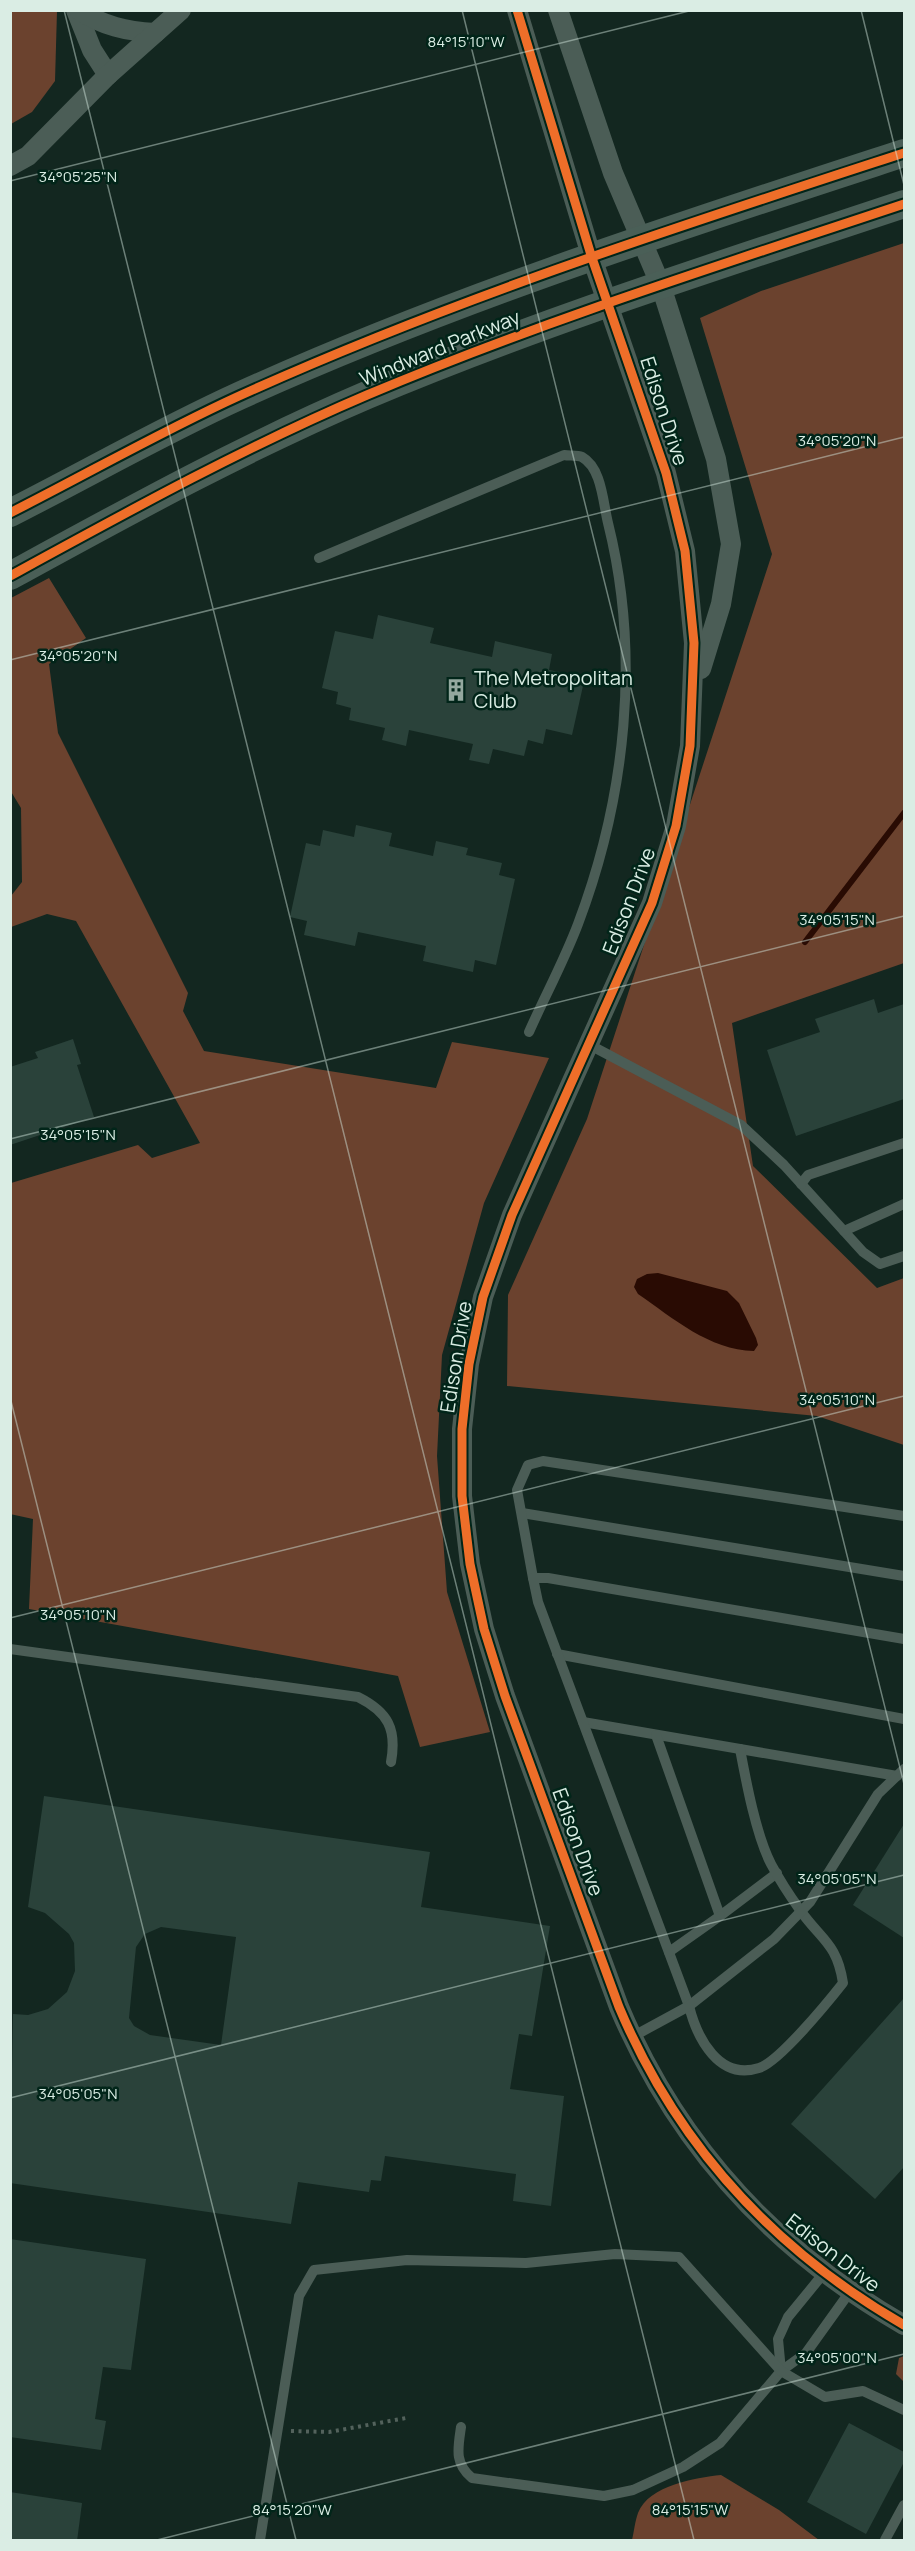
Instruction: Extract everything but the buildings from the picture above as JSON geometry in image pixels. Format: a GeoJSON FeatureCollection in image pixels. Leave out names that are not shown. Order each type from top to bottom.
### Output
{"type":"FeatureCollection","features":[{"type":"Feature","properties":{"kind":"main road","name":"Windward Parkway"},"geometry":{"type":"LineString","coordinates":[[10,513],[238,396],[364,343],[591,255],[904,153]]}},
{"type":"Feature","properties":{"kind":"main road","name":"Windward Parkway"},"geometry":{"type":"LineString","coordinates":[[10,576],[248,451],[354,401],[482,348],[904,204]]}},
{"type":"Feature","properties":{"kind":"street"},"geometry":{"type":"LineString","coordinates":[[77,10],[100,24],[131,32],[155,33]]}},
{"type":"Feature","properties":{"kind":"street"},"geometry":{"type":"LineString","coordinates":[[77,10],[92,50],[108,75]]}},
{"type":"Feature","properties":{"kind":"street"},"geometry":{"type":"LineString","coordinates":[[10,166],[36,148],[108,75],[181,10]]}},
{"type":"Feature","properties":{"kind":"street","name":"Edison Drive"},"geometry":{"type":"LineString","coordinates":[[517,10],[534,71],[574,192],[591,255],[610,303],[666,473],[685,551],[694,643],[694,689],[690,746],[676,826],[652,903],[512,1215],[483,1297],[468,1374],[462,1429],[462,1496],[470,1564],[484,1629],[501,1685],[632,2037],[664,2097],[695,2143],[723,2178],[786,2243],[849,2293],[904,2325]]}},
{"type":"Feature","properties":{"kind":"street","name":"Edison Drive"},"geometry":{"type":"LineString","coordinates":[[558,10],[613,173],[643,238],[661,286],[717,459],[731,544],[721,604],[694,689]]}},
{"type":"Feature","properties":{"kind":"lane"},"geometry":{"type":"LineString","coordinates":[[319,558],[564,455],[581,457],[594,468],[610,530],[626,618],[625,722],[611,812],[578,924],[530,1032]]}},
{"type":"Feature","properties":{"kind":"lane"},"geometry":{"type":"LineString","coordinates":[[588,1044],[741,1125],[801,1184],[863,1252],[880,1264],[904,1256]]}},
{"type":"Feature","properties":{"kind":"lane"},"geometry":{"type":"LineString","coordinates":[[801,1184],[808,1175],[904,1143]]}},
{"type":"Feature","properties":{"kind":"lane"},"geometry":{"type":"LineString","coordinates":[[844,1231],[904,1204]]}},
{"type":"Feature","properties":{"kind":"lane"},"geometry":{"type":"LineString","coordinates":[[740,1749],[749,1794],[770,1862],[801,1911],[830,1943],[840,1966],[843,1983],[777,2056],[760,2068],[737,2070],[714,2056],[701,2041],[538,1602],[517,1490],[528,1466],[543,1461],[904,1516]]}},
{"type":"Feature","properties":{"kind":"lane"},"geometry":{"type":"LineString","coordinates":[[522,1513],[904,1576]]}},
{"type":"Feature","properties":{"kind":"lane"},"geometry":{"type":"LineString","coordinates":[[533,1578],[548,1578],[904,1639]]}},
{"type":"Feature","properties":{"kind":"lane"},"geometry":{"type":"LineString","coordinates":[[10,1649],[358,1697],[378,1707],[391,1727],[393,1748],[391,1762]]}},
{"type":"Feature","properties":{"kind":"lane"},"geometry":{"type":"LineString","coordinates":[[557,1654],[904,1719]]}},
{"type":"Feature","properties":{"kind":"lane"},"geometry":{"type":"LineString","coordinates":[[583,1722],[740,1749],[901,1772]]}},
{"type":"Feature","properties":{"kind":"lane"},"geometry":{"type":"LineString","coordinates":[[656,1735],[720,1916]]}},
{"type":"Feature","properties":{"kind":"lane"},"geometry":{"type":"LineString","coordinates":[[632,2037],[689,2006],[774,1940],[810,1902],[878,1794],[901,1772]]}},
{"type":"Feature","properties":{"kind":"lane"},"geometry":{"type":"LineString","coordinates":[[669,1952],[777,1873]]}},
{"type":"Feature","properties":{"kind":"lane"},"geometry":{"type":"LineString","coordinates":[[260,2541],[299,2296],[314,2270],[407,2260],[526,2263],[615,2254],[679,2258],[782,2371],[825,2397],[863,2391],[904,2410]]}},
{"type":"Feature","properties":{"kind":"lane"},"geometry":{"type":"LineString","coordinates":[[782,2371],[778,2339],[788,2317],[824,2273]]}},
{"type":"Feature","properties":{"kind":"lane"},"geometry":{"type":"LineString","coordinates":[[461,2427],[458,2456],[461,2467],[472,2478],[604,2496],[619,2495],[701,2458],[720,2443],[782,2371],[806,2354],[849,2293]]}},
{"type":"Feature","properties":{"kind":"lane"},"geometry":{"type":"LineString","coordinates":[[885,2541],[904,2505]]}},
{"type":"Feature","properties":{"kind":"path"},"geometry":{"type":"LineString","coordinates":[[290,2431],[329,2432],[406,2418]]}},
{"type":"Feature","properties":{"kind":"shaded area"},"geometry":{"type":"Polygon","coordinates":[[[11,10],[57,11],[55,81],[32,112],[11,124],[11,10]]]}},
{"type":"Feature","properties":{"kind":"shaded area"},"geometry":{"type":"Polygon","coordinates":[[[904,243],[904,963],[732,1023],[753,1166],[877,1288],[904,1278],[904,1445],[817,1416],[507,1386],[508,1295],[587,1119],[772,554],[700,318],[761,291],[904,243]]]}},
{"type":"Feature","properties":{"kind":"shaded area"},"geometry":{"type":"Polygon","coordinates":[[[49,578],[86,638],[49,664],[58,733],[188,993],[183,1011],[204,1051],[436,1088],[452,1042],[549,1058],[484,1203],[442,1355],[437,1456],[447,1592],[490,1732],[420,1747],[398,1676],[29,1609],[33,1519],[10,1514],[11,1183],[138,1145],[152,1158],[200,1143],[76,921],[47,914],[11,927],[11,896],[22,882],[21,808],[10,790],[11,598],[49,578]]]}},
{"type":"Feature","properties":{"kind":"shaded area"},"geometry":{"type":"Polygon","coordinates":[[[658,1273],[727,1291],[739,1303],[756,1338],[758,1345],[754,1351],[722,1345],[707,1339],[638,1294],[634,1287],[637,1279],[647,1274],[658,1273]]]}},
{"type":"Feature","properties":{"kind":"shaded area"},"geometry":{"type":"Polygon","coordinates":[[[904,2356],[904,2382],[896,2374],[899,2358],[904,2356]]]}},
{"type":"Feature","properties":{"kind":"shaded area"},"geometry":{"type":"Polygon","coordinates":[[[721,2475],[779,2510],[819,2540],[632,2540],[638,2513],[652,2496],[662,2489],[686,2481],[721,2475]]]}},
{"type":"Feature","properties":{"kind":"waterway"},"geometry":{"type":"LineString","coordinates":[[805,942],[904,813]]}},
{"type":"Feature","properties":{"kind":"cycle path"},"geometry":{"type":"LineString","coordinates":[[517,10],[591,255],[666,473],[685,551],[694,643],[690,746],[676,826],[652,903],[512,1215],[483,1297],[469,1364],[462,1429],[462,1496],[470,1564],[484,1629],[505,1696],[619,2007],[643,2058],[670,2105],[701,2149],[735,2190],[772,2228],[857,2296],[904,2325]]}},
{"type":"Feature","properties":{"kind":"cycle path"},"geometry":{"type":"LineString","coordinates":[[10,513],[210,409],[320,360],[568,265],[904,153]]}},
{"type":"Feature","properties":{"kind":"cycle path"},"geometry":{"type":"LineString","coordinates":[[10,576],[231,458],[367,395],[566,318],[904,204]]}},
{"type":"Feature","properties":{"kind":"place","name":"The Metropolitan Club"},"geometry":{"type":"Point","coordinates":[456,690]}}]}
